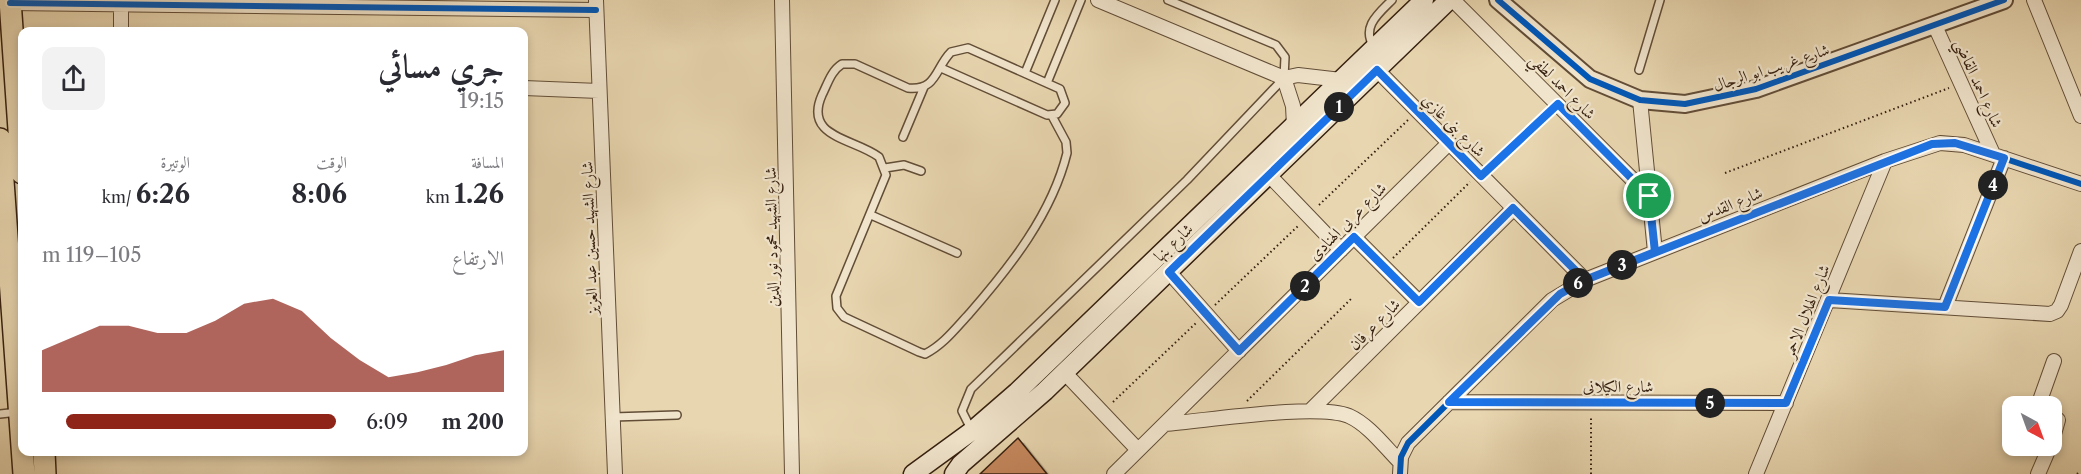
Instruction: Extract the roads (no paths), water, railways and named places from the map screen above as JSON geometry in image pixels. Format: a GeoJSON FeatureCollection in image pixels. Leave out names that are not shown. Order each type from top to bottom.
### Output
{"type":"FeatureCollection","features":[{"type":"Feature","properties":{"kind":"main road","name":"شارع بنها"},"geometry":{"type":"LineString","coordinates":[[913,474],[972,431],[1017,392],[1424,0]]}},
{"type":"Feature","properties":{"kind":"main road","name":"شارع بنها"},"geometry":{"type":"LineString","coordinates":[[954,474],[961,464],[1004,429],[1451,0]]}},
{"type":"Feature","properties":{"kind":"main road"},"geometry":{"type":"LineString","coordinates":[[10,2],[18,115]]}},
{"type":"Feature","properties":{"kind":"main road"},"geometry":{"type":"LineString","coordinates":[[0,138],[5,272],[17,300],[11,343],[10,413],[18,448]]}},
{"type":"Feature","properties":{"kind":"main road"},"geometry":{"type":"LineString","coordinates":[[20,456],[24,474]]}},
{"type":"Feature","properties":{"kind":"main road"},"geometry":{"type":"LineString","coordinates":[[44,456],[45,474]]}},
{"type":"Feature","properties":{"kind":"street","name":"شارع الشهيد محمود نور الدين"},"geometry":{"type":"LineString","coordinates":[[782,0],[792,474]]}},
{"type":"Feature","properties":{"kind":"street"},"geometry":{"type":"LineString","coordinates":[[1098,0],[1284,78],[1298,75],[1341,80]]}},
{"type":"Feature","properties":{"kind":"street","name":"شارع احمد لطفي"},"geometry":{"type":"LineString","coordinates":[[1451,0],[1649,196]]}},
{"type":"Feature","properties":{"kind":"street","name":"شارع غريب ابو الرجال"},"geometry":{"type":"LineString","coordinates":[[1498,0],[1582,74],[1606,88],[1641,100],[1685,104],[1733,96],[2004,0]]}},
{"type":"Feature","properties":{"kind":"street"},"geometry":{"type":"LineString","coordinates":[[2034,0],[2081,116]]}},
{"type":"Feature","properties":{"kind":"street"},"geometry":{"type":"LineString","coordinates":[[10,2],[596,5]]}},
{"type":"Feature","properties":{"kind":"street"},"geometry":{"type":"LineString","coordinates":[[121,4],[121,27]]}},
{"type":"Feature","properties":{"kind":"street","name":"شارع الشهيد حسين عبد العزيز"},"geometry":{"type":"LineString","coordinates":[[596,5],[615,474]]}},
{"type":"Feature","properties":{"kind":"street","name":"شارع احمد القاضي"},"geometry":{"type":"LineString","coordinates":[[1935,26],[1998,156]]}},
{"type":"Feature","properties":{"kind":"street","name":"شارع بنى غازي"},"geometry":{"type":"LineString","coordinates":[[1377,70],[1585,280]]}},
{"type":"Feature","properties":{"kind":"street"},"geometry":{"type":"LineString","coordinates":[[1284,78],[1293,106],[1294,126]]}},
{"type":"Feature","properties":{"kind":"street"},"geometry":{"type":"LineString","coordinates":[[528,88],[599,91]]}},
{"type":"Feature","properties":{"kind":"street"},"geometry":{"type":"LineString","coordinates":[[1641,100],[1655,252]]}},
{"type":"Feature","properties":{"kind":"street","name":"شارع القدس"},"geometry":{"type":"LineString","coordinates":[[1400,468],[1408,442],[1552,300],[1585,280],[1932,144],[1948,142],[2081,184]]}},
{"type":"Feature","properties":{"kind":"street","name":"شارع عربى الهنادى"},"geometry":{"type":"LineString","coordinates":[[1114,474],[1449,143]]}},
{"type":"Feature","properties":{"kind":"street"},"geometry":{"type":"LineString","coordinates":[[1945,307],[1998,156]]}},
{"type":"Feature","properties":{"kind":"street","name":"شارع الهلال الاحمر"},"geometry":{"type":"LineString","coordinates":[[1756,474],[1886,161]]}},
{"type":"Feature","properties":{"kind":"street"},"geometry":{"type":"LineString","coordinates":[[1269,175],[1341,250]]}},
{"type":"Feature","properties":{"kind":"street","name":"شارع عرفان"},"geometry":{"type":"LineString","coordinates":[[1310,411],[1513,208]]}},
{"type":"Feature","properties":{"kind":"street"},"geometry":{"type":"LineString","coordinates":[[1354,237],[1419,302]]}},
{"type":"Feature","properties":{"kind":"street"},"geometry":{"type":"LineString","coordinates":[[1829,300],[2053,313],[2075,283],[2081,251]]}},
{"type":"Feature","properties":{"kind":"street"},"geometry":{"type":"LineString","coordinates":[[1169,272],[1239,351]]}},
{"type":"Feature","properties":{"kind":"street"},"geometry":{"type":"LineString","coordinates":[[2042,396],[2054,361]]}},
{"type":"Feature","properties":{"kind":"street"},"geometry":{"type":"LineString","coordinates":[[1064,372],[1138,450]]}},
{"type":"Feature","properties":{"kind":"street","name":"شارع الكيلانى"},"geometry":{"type":"LineString","coordinates":[[1449,402],[1786,403]]}},
{"type":"Feature","properties":{"kind":"street"},"geometry":{"type":"LineString","coordinates":[[1165,424],[1310,411],[1340,414],[1356,420],[1400,468]]}},
{"type":"Feature","properties":{"kind":"street"},"geometry":{"type":"LineString","coordinates":[[2038,474],[2046,456]]}},
{"type":"Feature","properties":{"kind":"lane"},"geometry":{"type":"LineString","coordinates":[[1025,73],[1055,0]]}},
{"type":"Feature","properties":{"kind":"lane"},"geometry":{"type":"LineString","coordinates":[[1047,83],[1081,0]]}},
{"type":"Feature","properties":{"kind":"lane"},"geometry":{"type":"LineString","coordinates":[[972,431],[962,411],[971,389],[1195,173],[1284,78],[1285,57],[1276,45],[1168,0]]}},
{"type":"Feature","properties":{"kind":"lane"},"geometry":{"type":"LineString","coordinates":[[1375,48],[1369,34],[1371,23],[1392,0]]}},
{"type":"Feature","properties":{"kind":"lane"},"geometry":{"type":"LineString","coordinates":[[1639,70],[1660,0]]}},
{"type":"Feature","properties":{"kind":"lane"},"geometry":{"type":"LineString","coordinates":[[941,68],[1052,116],[1066,142],[1067,153],[1032,232],[999,279],[943,342],[925,354],[844,317],[837,308],[836,296],[885,181],[885,168],[874,153],[827,131],[819,123],[817,106],[832,74],[842,64],[849,63],[908,88],[924,87],[932,83],[941,68],[951,52],[962,48],[1060,89],[1065,98],[1064,107],[1052,116]]}},
{"type":"Feature","properties":{"kind":"lane"},"geometry":{"type":"LineString","coordinates":[[903,137],[924,87]]}},
{"type":"Feature","properties":{"kind":"lane"},"geometry":{"type":"LineString","coordinates":[[885,168],[904,165],[921,171]]}},
{"type":"Feature","properties":{"kind":"lane"},"geometry":{"type":"LineString","coordinates":[[871,215],[957,253]]}},
{"type":"Feature","properties":{"kind":"lane"},"geometry":{"type":"LineString","coordinates":[[613,417],[677,415]]}}]}
